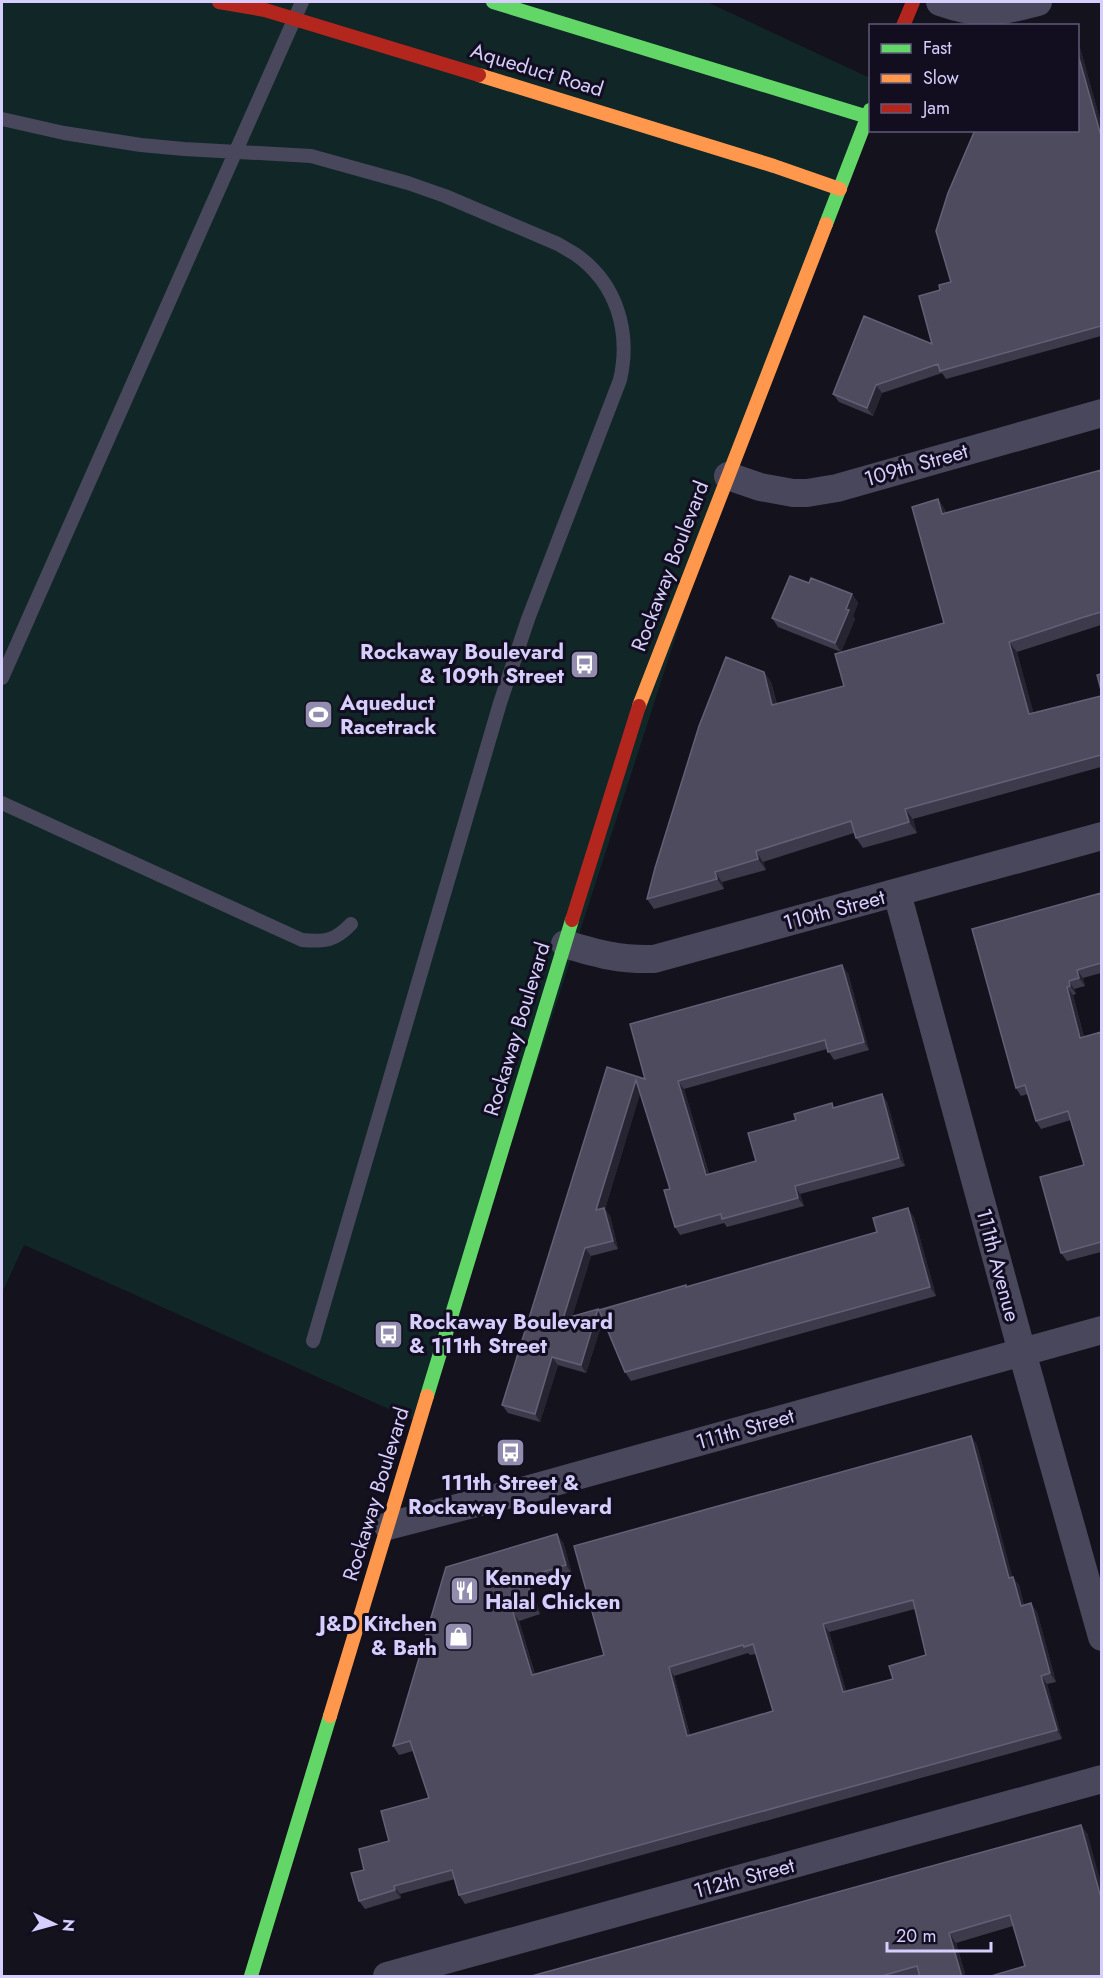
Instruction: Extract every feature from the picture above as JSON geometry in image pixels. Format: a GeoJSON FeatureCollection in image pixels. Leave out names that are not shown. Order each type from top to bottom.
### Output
{"type":"FeatureCollection","features":[{"type":"Feature","properties":{"kind":"main road","name":"Aqueduct Road"},"geometry":{"type":"LineString","coordinates":[[219,2],[295,18],[774,166],[840,189]]}},
{"type":"Feature","properties":{"kind":"main road"},"geometry":{"type":"LineString","coordinates":[[493,2],[869,113]]}},
{"type":"Feature","properties":{"kind":"main road"},"geometry":{"type":"LineString","coordinates":[[904,24],[913,2]]}},
{"type":"Feature","properties":{"kind":"main road","name":"Rockaway Boulevard"},"geometry":{"type":"LineString","coordinates":[[251,1977],[615,777],[642,697],[869,113]]}},
{"type":"Feature","properties":{"kind":"street"},"geometry":{"type":"LineString","coordinates":[[939,2],[968,11],[981,12],[1008,10],[1038,2]]}},
{"type":"Feature","properties":{"kind":"street","name":"109th Street"},"geometry":{"type":"LineString","coordinates":[[728,476],[776,491],[807,493],[837,488],[1101,413]]}},
{"type":"Feature","properties":{"kind":"street","name":"110th Street"},"geometry":{"type":"LineString","coordinates":[[565,944],[630,960],[654,958],[1101,836]]}},
{"type":"Feature","properties":{"kind":"street","name":"111th Avenue"},"geometry":{"type":"LineString","coordinates":[[897,893],[1101,1637]]}},
{"type":"Feature","properties":{"kind":"street","name":"111th Street"},"geometry":{"type":"LineString","coordinates":[[388,1526],[516,1493],[1101,1330]]}},
{"type":"Feature","properties":{"kind":"street","name":"112th Street"},"geometry":{"type":"LineString","coordinates":[[387,1977],[1101,1779]]}},
{"type":"Feature","properties":{"kind":"lane"},"geometry":{"type":"LineString","coordinates":[[2,678],[302,2]]}},
{"type":"Feature","properties":{"kind":"lane"},"geometry":{"type":"LineString","coordinates":[[2,119],[104,140],[184,149],[311,156],[408,183],[481,210],[558,244],[582,258],[604,281],[620,315],[624,340],[622,369],[613,401],[528,619],[500,703],[314,1341]]}},
{"type":"Feature","properties":{"kind":"lane"},"geometry":{"type":"LineString","coordinates":[[2,804],[302,940],[332,939],[351,924]]}},
{"type":"Feature","properties":{"kind":"green space","name":"Aqueduct Racetrack"},"geometry":{"type":"Polygon","coordinates":[[[2,2],[707,2],[869,78],[869,113],[728,476],[420,1423],[24,1245],[2,1293],[2,2]]]}},
{"type":"Feature","properties":{"kind":"building"},"geometry":{"type":"Polygon","coordinates":[[[1079,58],[1101,136],[1101,326],[940,371],[938,364],[876,385],[867,408],[833,394],[864,316],[932,344],[919,296],[940,290],[939,285],[951,282],[936,231],[948,193],[974,132],[1079,132],[1079,58]]]}},
{"type":"Feature","properties":{"kind":"building"},"geometry":{"type":"Polygon","coordinates":[[[1101,470],[1101,612],[1009,642],[1029,714],[1101,696],[1101,755],[905,809],[909,822],[856,838],[851,821],[756,851],[758,859],[715,872],[717,879],[647,899],[699,726],[726,657],[764,672],[772,705],[844,686],[835,654],[944,623],[912,507],[938,499],[942,514],[1101,470]]]}},
{"type":"Feature","properties":{"kind":"building"},"geometry":{"type":"Polygon","coordinates":[[[790,576],[809,583],[811,578],[852,594],[846,609],[849,610],[835,643],[772,618],[790,576]]]}},
{"type":"Feature","properties":{"kind":"building"},"geometry":{"type":"Polygon","coordinates":[[[1101,674],[1101,690],[1097,675],[1101,674]]]}},
{"type":"Feature","properties":{"kind":"building"},"geometry":{"type":"Polygon","coordinates":[[[1101,893],[1101,963],[1077,970],[1079,978],[1069,981],[1070,986],[1067,987],[1080,1038],[1101,1032],[1101,1242],[1061,1253],[1040,1177],[1084,1165],[1068,1111],[1036,1121],[1025,1085],[1016,1088],[972,929],[1101,893]]]}},
{"type":"Feature","properties":{"kind":"building"},"geometry":{"type":"Polygon","coordinates":[[[842,965],[864,1042],[828,1052],[825,1040],[678,1081],[706,1175],[756,1161],[748,1133],[796,1120],[794,1114],[832,1103],[833,1108],[882,1094],[899,1158],[795,1186],[798,1198],[722,1219],[721,1214],[675,1227],[664,1190],[670,1189],[636,1080],[596,1210],[604,1208],[613,1241],[585,1248],[563,1319],[598,1309],[581,1365],[552,1357],[535,1414],[502,1405],[607,1067],[645,1079],[630,1024],[842,965]]]}},
{"type":"Feature","properties":{"kind":"building"},"geometry":{"type":"Polygon","coordinates":[[[908,1208],[930,1287],[625,1372],[599,1310],[877,1232],[873,1218],[908,1208]]]}},
{"type":"Feature","properties":{"kind":"building"},"geometry":{"type":"Polygon","coordinates":[[[971,1436],[1009,1578],[1013,1577],[1021,1606],[1031,1603],[1050,1673],[1041,1676],[1057,1730],[459,1895],[452,1870],[394,1886],[395,1890],[359,1901],[351,1873],[364,1870],[359,1849],[389,1841],[381,1811],[429,1798],[410,1741],[393,1746],[446,1567],[557,1534],[566,1565],[526,1577],[534,1606],[513,1612],[532,1675],[604,1655],[574,1546],[971,1436]],[[913,1600],[823,1624],[843,1692],[893,1679],[889,1666],[926,1655],[913,1600]],[[753,1644],[669,1667],[687,1736],[773,1711],[753,1644]]]}},
{"type":"Feature","properties":{"kind":"building"},"geometry":{"type":"Polygon","coordinates":[[[1081,1825],[1101,1898],[1101,1977],[988,1977],[1025,1966],[1010,1915],[949,1933],[962,1977],[920,1977],[917,1966],[878,1977],[528,1977],[1081,1825]]]}},
{"type":"Feature","properties":{"kind":"traffic: fast"},"geometry":{"type":"LineString","coordinates":[[493,2],[868,117]]}},
{"type":"Feature","properties":{"kind":"traffic: fast"},"geometry":{"type":"LineString","coordinates":[[826,224],[869,113]]}},
{"type":"Feature","properties":{"kind":"traffic: fast"},"geometry":{"type":"LineString","coordinates":[[427,1396],[572,920]]}},
{"type":"Feature","properties":{"kind":"traffic: fast"},"geometry":{"type":"LineString","coordinates":[[251,1976],[330,1716]]}},
{"type":"Feature","properties":{"kind":"traffic: slow"},"geometry":{"type":"LineString","coordinates":[[479,75],[774,166],[840,189]]}},
{"type":"Feature","properties":{"kind":"traffic: slow"},"geometry":{"type":"LineString","coordinates":[[639,706],[826,224]]}},
{"type":"Feature","properties":{"kind":"traffic: slow"},"geometry":{"type":"LineString","coordinates":[[330,1716],[427,1396]]}},
{"type":"Feature","properties":{"kind":"traffic: jam"},"geometry":{"type":"LineString","coordinates":[[219,2],[265,10],[479,75]]}},
{"type":"Feature","properties":{"kind":"traffic: jam"},"geometry":{"type":"LineString","coordinates":[[904,24],[913,2]]}},
{"type":"Feature","properties":{"kind":"traffic: jam"},"geometry":{"type":"LineString","coordinates":[[572,920],[639,706]]}},
{"type":"Feature","properties":{"kind":"place","name":"Rockaway Boulevard & 109th Street"},"geometry":{"type":"Point","coordinates":[585,664]}},
{"type":"Feature","properties":{"kind":"place","name":"Aqueduct Racetrack"},"geometry":{"type":"Point","coordinates":[319,715]}},
{"type":"Feature","properties":{"kind":"place","name":"Rockaway Boulevard & 111th Street"},"geometry":{"type":"Point","coordinates":[388,1334]}},
{"type":"Feature","properties":{"kind":"place","name":"111th Street & Rockaway Boulevard"},"geometry":{"type":"Point","coordinates":[510,1452]}},
{"type":"Feature","properties":{"kind":"place","name":"Kennedy Halal Chicken"},"geometry":{"type":"Point","coordinates":[464,1590]}},
{"type":"Feature","properties":{"kind":"place","name":"J&D Kitchen & Bath"},"geometry":{"type":"Point","coordinates":[458,1636]}}]}
